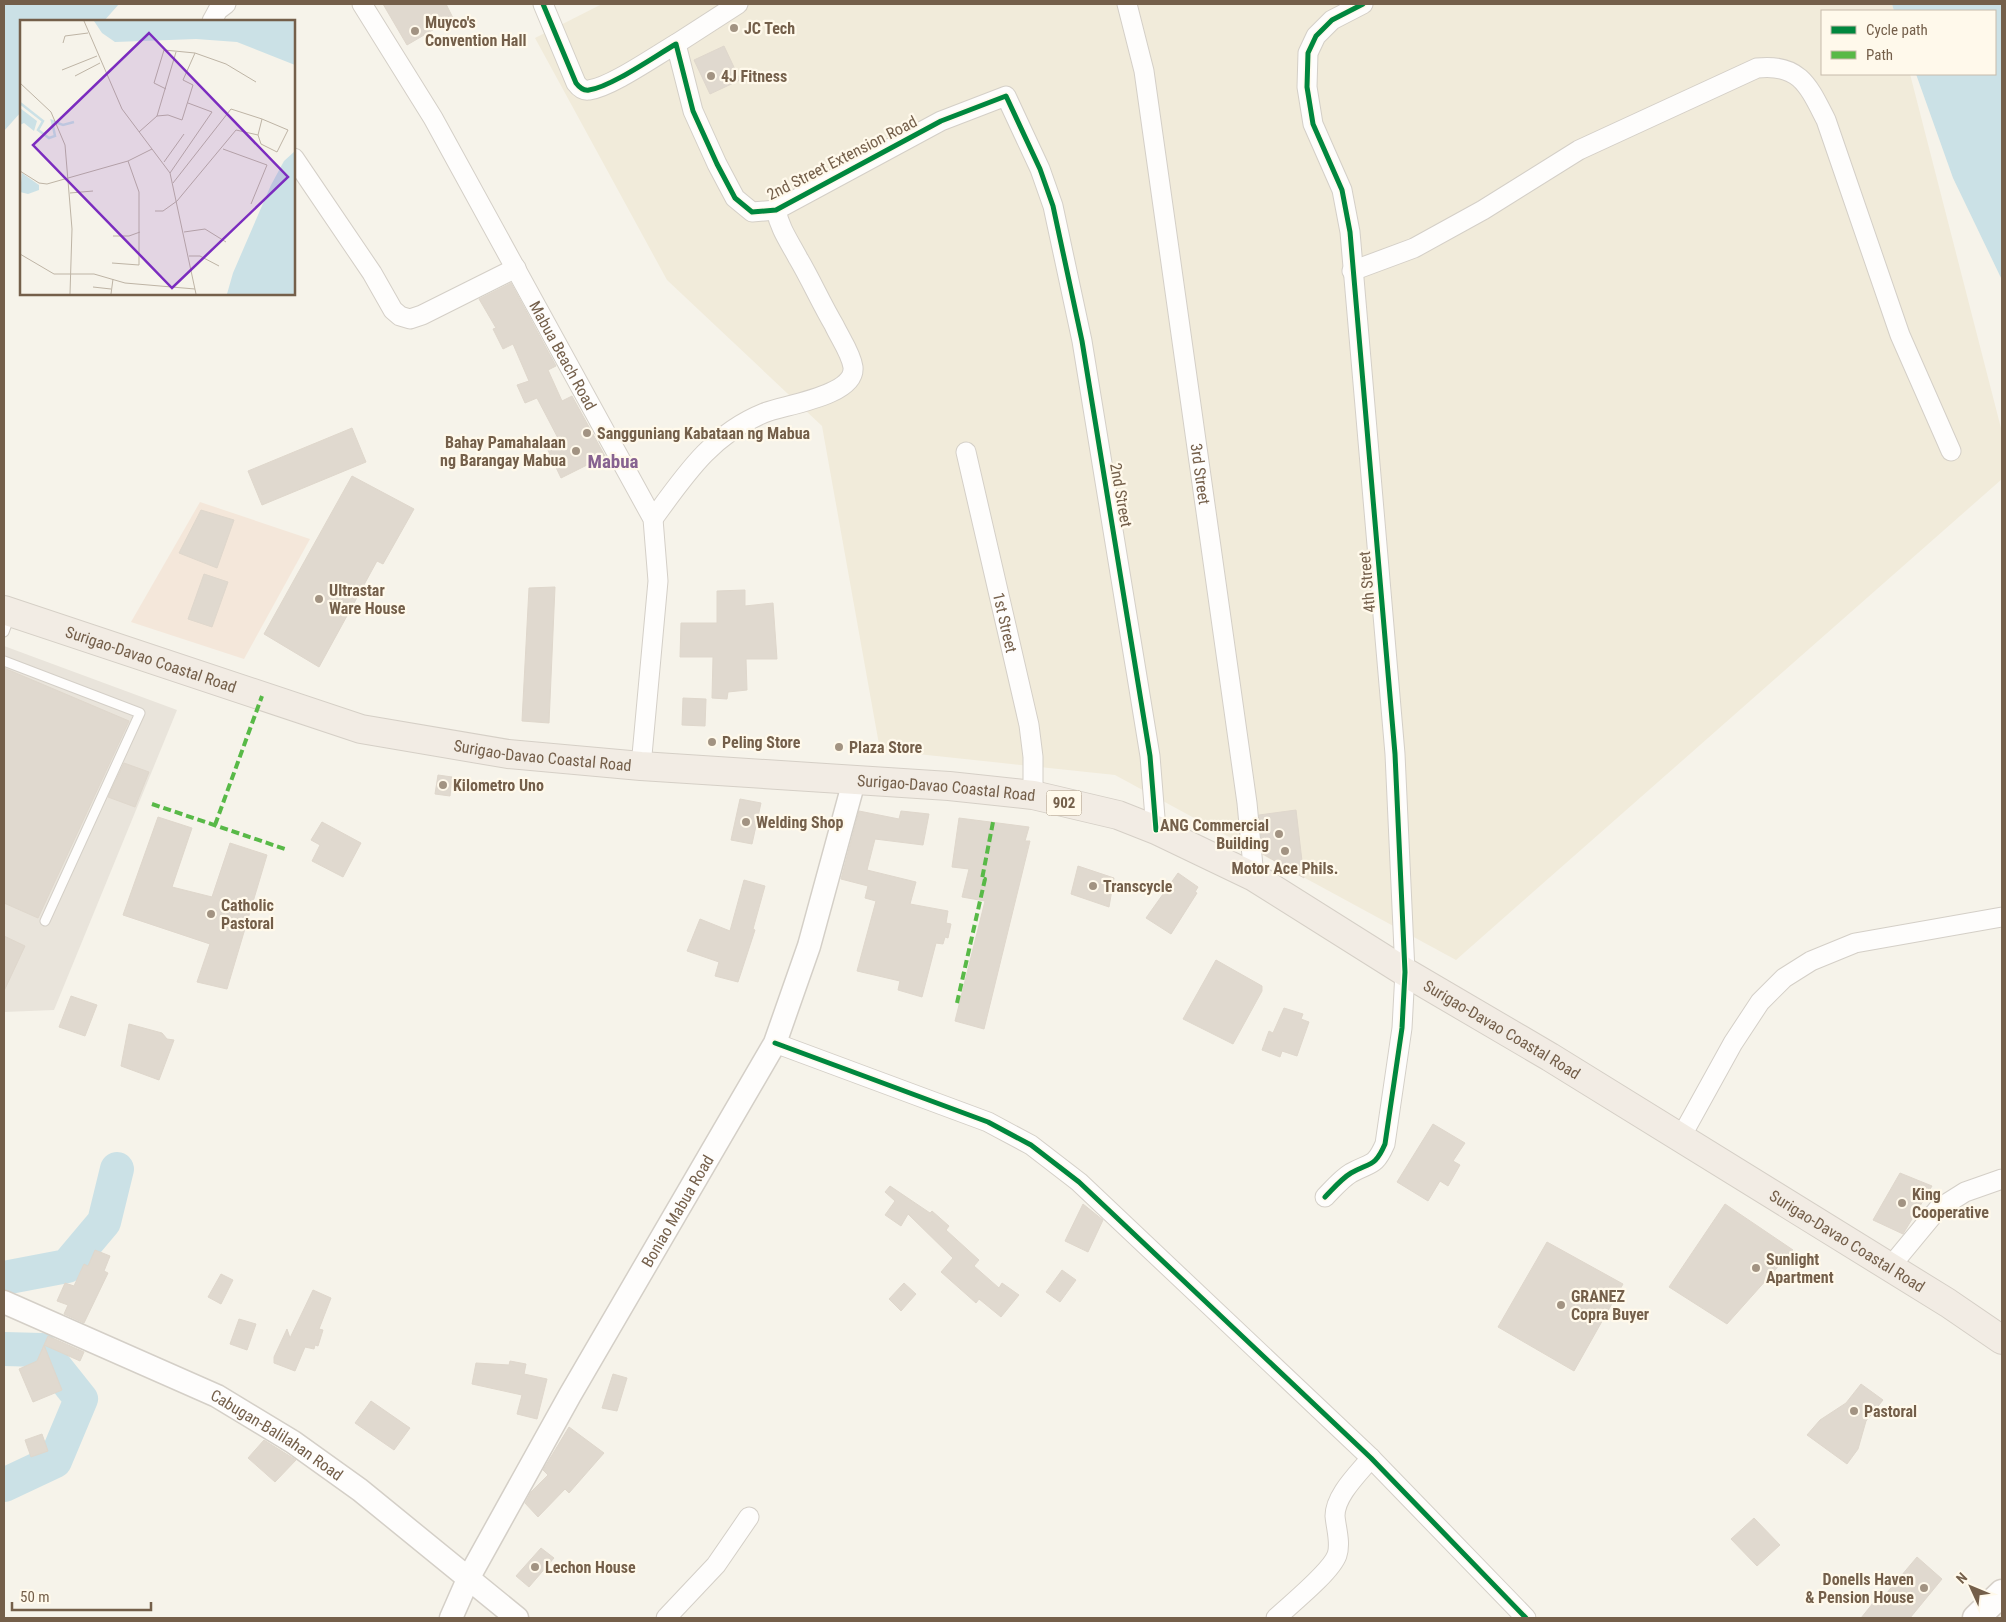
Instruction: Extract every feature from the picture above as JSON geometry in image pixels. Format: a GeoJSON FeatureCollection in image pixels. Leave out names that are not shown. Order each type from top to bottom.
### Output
{"type":"FeatureCollection","features":[{"type":"Feature","properties":{"kind":"highway","name":"Surigao-Davao Coastal Road"},"geometry":{"type":"LineString","coordinates":[[6,618],[361,729],[508,754],[640,766],[949,786],[1032,795],[1118,815],[1156,830],[1254,877],[1405,972],[1681,1137],[1948,1303],[2002,1340]]}},
{"type":"Feature","properties":{"kind":"main road"},"geometry":{"type":"LineString","coordinates":[[1976,1618],[2002,1593]]}},
{"type":"Feature","properties":{"kind":"street"},"geometry":{"type":"LineString","coordinates":[[213,20],[218,10],[226,4]]}},
{"type":"Feature","properties":{"kind":"street","name":"Mabua Beach Road"},"geometry":{"type":"LineString","coordinates":[[362,4],[432,118],[653,520],[658,580],[640,766]]}},
{"type":"Feature","properties":{"kind":"street"},"geometry":{"type":"LineString","coordinates":[[543,4],[576,83],[583,89],[590,90],[613,80],[676,44],[738,4]]}},
{"type":"Feature","properties":{"kind":"street","name":"3rd Street"},"geometry":{"type":"LineString","coordinates":[[1127,4],[1144,71],[1247,803],[1254,877]]}},
{"type":"Feature","properties":{"kind":"street","name":"4th Street"},"geometry":{"type":"LineString","coordinates":[[1325,1197],[1352,1173],[1372,1165],[1379,1159],[1385,1144],[1402,1028],[1405,972],[1395,754],[1350,232],[1342,190],[1312,124],[1307,87],[1308,53],[1316,36],[1332,20],[1363,4]]}},
{"type":"Feature","properties":{"kind":"street","name":"2nd Street Extension Road"},"geometry":{"type":"LineString","coordinates":[[676,44],[694,111],[735,198],[752,212],[776,210],[941,121],[1006,96],[1040,169]]}},
{"type":"Feature","properties":{"kind":"street"},"geometry":{"type":"LineString","coordinates":[[1352,271],[1414,248],[1483,210],[1579,150],[1615,132],[1757,68],[1775,66],[1794,73],[1810,90],[1826,120],[1900,335],[1951,452]]}},
{"type":"Feature","properties":{"kind":"street"},"geometry":{"type":"LineString","coordinates":[[295,159],[372,273],[393,310],[400,316],[410,318],[422,315],[516,268]]}},
{"type":"Feature","properties":{"kind":"street","name":"2nd Street"},"geometry":{"type":"LineString","coordinates":[[1040,169],[1055,215],[1085,360],[1148,746],[1156,830]]}},
{"type":"Feature","properties":{"kind":"street"},"geometry":{"type":"LineString","coordinates":[[653,520],[676,488],[722,436],[742,422],[780,406],[818,398],[837,390],[850,378],[853,368],[844,344],[798,256],[787,242],[779,225],[776,210]]}},
{"type":"Feature","properties":{"kind":"street","name":"1st Street"},"geometry":{"type":"LineString","coordinates":[[966,452],[1029,725],[1033,757],[1032,795]]}},
{"type":"Feature","properties":{"kind":"street","name":"Boniao Mabua Road"},"geometry":{"type":"LineString","coordinates":[[450,1618],[469,1577],[570,1395],[775,1043],[809,946],[854,781]]}},
{"type":"Feature","properties":{"kind":"street"},"geometry":{"type":"LineString","coordinates":[[1681,1137],[1738,1035],[1760,1002],[1784,978],[1811,961],[1855,942],[2002,917]]}},
{"type":"Feature","properties":{"kind":"street"},"geometry":{"type":"LineString","coordinates":[[775,1043],[988,1122],[1031,1145],[1079,1182],[1371,1458],[1526,1618]]}},
{"type":"Feature","properties":{"kind":"street"},"geometry":{"type":"LineString","coordinates":[[1890,1267],[1938,1209],[1966,1192],[2002,1179]]}},
{"type":"Feature","properties":{"kind":"street","name":"Cabugan-Balilahan Road"},"geometry":{"type":"LineString","coordinates":[[10,1304],[218,1396],[293,1442],[360,1490],[517,1618]]}},
{"type":"Feature","properties":{"kind":"street"},"geometry":{"type":"LineString","coordinates":[[1276,1618],[1329,1567],[1337,1555],[1339,1545],[1335,1514],[1339,1502],[1352,1480],[1371,1458]]}},
{"type":"Feature","properties":{"kind":"street"},"geometry":{"type":"LineString","coordinates":[[666,1618],[716,1565],[749,1517]]}},
{"type":"Feature","properties":{"kind":"lane"},"geometry":{"type":"LineString","coordinates":[[4,661],[140,713],[45,921]]}},
{"type":"Feature","properties":{"kind":"shaded area"},"geometry":{"type":"Polygon","coordinates":[[[4,4],[119,4],[105,20],[20,20],[20,113],[4,131],[4,4]]]}},
{"type":"Feature","properties":{"kind":"shaded area"},"geometry":{"type":"Polygon","coordinates":[[[602,4],[1892,4],[1894,10],[1821,10],[1821,75],[1910,75],[2002,432],[2002,479],[1456,960],[1115,775],[880,750],[822,426],[667,280],[535,38],[602,4]]]}},
{"type":"Feature","properties":{"kind":"shaded area"},"geometry":{"type":"Polygon","coordinates":[[[1892,4],[2002,4],[2002,280],[1953,178],[1916,75],[1996,75],[1996,10],[1894,10],[1892,4]]]}},
{"type":"Feature","properties":{"kind":"shaded area"},"geometry":{"type":"Polygon","coordinates":[[[200,502],[310,539],[244,659],[131,622],[200,502]]]}},
{"type":"Feature","properties":{"kind":"shaded area"},"geometry":{"type":"Polygon","coordinates":[[[4,646],[177,710],[54,1010],[4,1012],[4,646]]]}},
{"type":"Feature","properties":{"kind":"building","name":"Muyco's Convention Hall"},"geometry":{"type":"Polygon","coordinates":[[[383,4],[446,4],[453,18],[407,45],[383,4]]]}},
{"type":"Feature","properties":{"kind":"building"},"geometry":{"type":"Polygon","coordinates":[[[724,46],[740,80],[710,94],[694,60],[724,46]]]}},
{"type":"Feature","properties":{"kind":"building"},"geometry":{"type":"Polygon","coordinates":[[[511,283],[556,366],[548,370],[562,401],[572,396],[605,456],[561,478],[546,446],[559,440],[537,398],[525,403],[517,385],[529,381],[513,344],[503,349],[493,329],[496,328],[479,299],[511,283]]]}},
{"type":"Feature","properties":{"kind":"building"},"geometry":{"type":"Polygon","coordinates":[[[352,428],[366,462],[262,505],[248,471],[352,428]]]}},
{"type":"Feature","properties":{"kind":"building","name":"Ultrastar Ware House"},"geometry":{"type":"Polygon","coordinates":[[[352,476],[414,509],[383,564],[377,561],[319,667],[264,634],[352,476]]]}},
{"type":"Feature","properties":{"kind":"building"},"geometry":{"type":"Polygon","coordinates":[[[201,510],[234,520],[217,568],[179,553],[201,510]]]}},
{"type":"Feature","properties":{"kind":"building"},"geometry":{"type":"Polygon","coordinates":[[[204,574],[228,582],[212,627],[188,619],[204,574]]]}},
{"type":"Feature","properties":{"kind":"building"},"geometry":{"type":"Polygon","coordinates":[[[555,587],[549,723],[522,721],[529,588],[555,587]]]}},
{"type":"Feature","properties":{"kind":"building"},"geometry":{"type":"Polygon","coordinates":[[[745,590],[745,606],[773,603],[777,659],[746,659],[747,690],[728,692],[727,699],[712,698],[713,657],[680,657],[681,623],[717,623],[717,591],[745,590]]]}},
{"type":"Feature","properties":{"kind":"building"},"geometry":{"type":"Polygon","coordinates":[[[4,668],[129,721],[38,918],[4,903],[4,668]]]}},
{"type":"Feature","properties":{"kind":"building"},"geometry":{"type":"Polygon","coordinates":[[[683,698],[706,699],[705,726],[682,725],[683,698]]]}},
{"type":"Feature","properties":{"kind":"building"},"geometry":{"type":"Polygon","coordinates":[[[124,763],[149,772],[135,807],[108,797],[124,763]]]}},
{"type":"Feature","properties":{"kind":"building","name":"Kilometro Uno"},"geometry":{"type":"Polygon","coordinates":[[[438,775],[452,777],[450,796],[435,794],[438,775]]]}},
{"type":"Feature","properties":{"kind":"building","name":"Welding Shop"},"geometry":{"type":"Polygon","coordinates":[[[740,799],[761,803],[752,844],[731,840],[740,799]]]}},
{"type":"Feature","properties":{"kind":"building","name":"ANG Commercial Building"},"geometry":{"type":"Polygon","coordinates":[[[1296,810],[1304,878],[1263,854],[1259,815],[1296,810]]]}},
{"type":"Feature","properties":{"kind":"building"},"geometry":{"type":"Polygon","coordinates":[[[859,811],[899,819],[901,811],[929,814],[923,845],[875,839],[867,870],[916,882],[910,904],[948,911],[946,923],[951,924],[948,938],[945,937],[943,944],[936,943],[922,997],[898,990],[900,981],[857,971],[876,901],[865,898],[868,886],[841,879],[859,811]]]}},
{"type":"Feature","properties":{"kind":"building","name":"Catholic Pastoral"},"geometry":{"type":"Polygon","coordinates":[[[158,817],[192,828],[172,887],[212,897],[230,843],[267,855],[227,989],[197,982],[210,944],[123,915],[158,817]]]}},
{"type":"Feature","properties":{"kind":"building"},"geometry":{"type":"Polygon","coordinates":[[[959,818],[1029,827],[1025,841],[1030,841],[984,1029],[955,1021],[985,901],[962,897],[969,869],[952,867],[959,818]]]}},
{"type":"Feature","properties":{"kind":"building"},"geometry":{"type":"Polygon","coordinates":[[[322,822],[361,843],[343,877],[312,861],[320,845],[311,840],[322,822]]]}},
{"type":"Feature","properties":{"kind":"building","name":"Transcycle"},"geometry":{"type":"Polygon","coordinates":[[[1078,866],[1114,878],[1109,907],[1071,894],[1078,866]]]}},
{"type":"Feature","properties":{"kind":"building"},"geometry":{"type":"Polygon","coordinates":[[[1178,873],[1198,887],[1195,892],[1197,893],[1171,934],[1146,918],[1178,873]]]}},
{"type":"Feature","properties":{"kind":"building"},"geometry":{"type":"Polygon","coordinates":[[[744,880],[765,886],[753,929],[755,930],[738,982],[715,976],[719,962],[687,951],[700,919],[730,931],[744,880]]]}},
{"type":"Feature","properties":{"kind":"building"},"geometry":{"type":"Polygon","coordinates":[[[4,936],[25,946],[4,991],[4,936]]]}},
{"type":"Feature","properties":{"kind":"building"},"geometry":{"type":"Polygon","coordinates":[[[1216,960],[1262,986],[1262,991],[1233,1044],[1183,1019],[1216,960]]]}},
{"type":"Feature","properties":{"kind":"building"},"geometry":{"type":"Polygon","coordinates":[[[71,996],[97,1005],[85,1036],[59,1027],[71,996]]]}},
{"type":"Feature","properties":{"kind":"building"},"geometry":{"type":"Polygon","coordinates":[[[1284,1008],[1303,1014],[1301,1019],[1309,1022],[1297,1056],[1282,1051],[1280,1057],[1262,1050],[1269,1031],[1273,1033],[1284,1008]]]}},
{"type":"Feature","properties":{"kind":"building"},"geometry":{"type":"Polygon","coordinates":[[[129,1024],[162,1033],[167,1039],[174,1040],[159,1080],[121,1066],[129,1024]]]}},
{"type":"Feature","properties":{"kind":"building"},"geometry":{"type":"Polygon","coordinates":[[[1433,1124],[1465,1143],[1453,1161],[1460,1165],[1448,1186],[1440,1181],[1428,1201],[1397,1182],[1433,1124]]]}},
{"type":"Feature","properties":{"kind":"building","name":"King Cooperative"},"geometry":{"type":"Polygon","coordinates":[[[1900,1173],[1932,1186],[1903,1234],[1873,1220],[1900,1173]]]}},
{"type":"Feature","properties":{"kind":"building"},"geometry":{"type":"Polygon","coordinates":[[[890,1186],[930,1213],[932,1211],[949,1226],[946,1230],[979,1260],[974,1266],[999,1288],[1002,1283],[1019,1295],[1001,1317],[979,1299],[976,1303],[941,1272],[953,1258],[908,1214],[901,1226],[885,1215],[895,1201],[885,1192],[890,1186]]]}},
{"type":"Feature","properties":{"kind":"building"},"geometry":{"type":"Polygon","coordinates":[[[1083,1204],[1103,1220],[1088,1252],[1065,1241],[1083,1204]]]}},
{"type":"Feature","properties":{"kind":"building","name":"Sunlight Apartment"},"geometry":{"type":"Polygon","coordinates":[[[1725,1204],[1793,1250],[1727,1324],[1669,1287],[1725,1204]]]}},
{"type":"Feature","properties":{"kind":"building","name":"GRANEZ Copra Buyer"},"geometry":{"type":"Polygon","coordinates":[[[1547,1242],[1623,1284],[1574,1371],[1498,1327],[1547,1242]]]}},
{"type":"Feature","properties":{"kind":"building"},"geometry":{"type":"Polygon","coordinates":[[[95,1250],[110,1256],[104,1271],[108,1273],[84,1323],[64,1314],[68,1305],[57,1301],[65,1283],[74,1286],[84,1264],[88,1266],[95,1250]]]}},
{"type":"Feature","properties":{"kind":"building"},"geometry":{"type":"Polygon","coordinates":[[[1062,1270],[1076,1280],[1060,1302],[1046,1292],[1062,1270]]]}},
{"type":"Feature","properties":{"kind":"building"},"geometry":{"type":"Polygon","coordinates":[[[221,1274],[233,1280],[221,1304],[208,1297],[221,1274]]]}},
{"type":"Feature","properties":{"kind":"building"},"geometry":{"type":"Polygon","coordinates":[[[904,1283],[916,1294],[901,1311],[889,1299],[904,1283]]]}},
{"type":"Feature","properties":{"kind":"building"},"geometry":{"type":"Polygon","coordinates":[[[313,1290],[331,1298],[319,1329],[323,1330],[318,1346],[315,1345],[314,1349],[305,1347],[295,1371],[274,1363],[274,1357],[287,1329],[290,1338],[313,1290]]]}},
{"type":"Feature","properties":{"kind":"building"},"geometry":{"type":"Polygon","coordinates":[[[239,1319],[256,1324],[247,1350],[230,1344],[239,1319]]]}},
{"type":"Feature","properties":{"kind":"building"},"geometry":{"type":"Polygon","coordinates":[[[48,1336],[84,1352],[80,1361],[44,1345],[48,1336]]]}},
{"type":"Feature","properties":{"kind":"building"},"geometry":{"type":"Polygon","coordinates":[[[44,1345],[62,1390],[33,1402],[19,1369],[37,1361],[44,1345]]]}},
{"type":"Feature","properties":{"kind":"building"},"geometry":{"type":"Polygon","coordinates":[[[510,1361],[526,1364],[524,1374],[547,1379],[537,1419],[517,1414],[522,1395],[472,1384],[476,1363],[509,1365],[510,1361]]]}},
{"type":"Feature","properties":{"kind":"building"},"geometry":{"type":"Polygon","coordinates":[[[613,1374],[627,1378],[617,1411],[602,1408],[613,1374]]]}},
{"type":"Feature","properties":{"kind":"building","name":"Pastoral"},"geometry":{"type":"Polygon","coordinates":[[[1861,1384],[1883,1400],[1866,1421],[1858,1449],[1847,1464],[1807,1435],[1820,1420],[1846,1403],[1861,1384]]]}},
{"type":"Feature","properties":{"kind":"building"},"geometry":{"type":"Polygon","coordinates":[[[371,1401],[410,1428],[394,1450],[355,1423],[371,1401]]]}},
{"type":"Feature","properties":{"kind":"building"},"geometry":{"type":"Polygon","coordinates":[[[569,1427],[604,1453],[569,1493],[565,1489],[538,1517],[525,1503],[531,1492],[548,1475],[543,1470],[569,1427]]]}},
{"type":"Feature","properties":{"kind":"building"},"geometry":{"type":"Polygon","coordinates":[[[42,1434],[48,1451],[31,1457],[25,1440],[42,1434]]]}},
{"type":"Feature","properties":{"kind":"building"},"geometry":{"type":"Polygon","coordinates":[[[264,1440],[296,1460],[275,1482],[248,1458],[264,1440]]]}},
{"type":"Feature","properties":{"kind":"building"},"geometry":{"type":"Polygon","coordinates":[[[1754,1518],[1780,1545],[1757,1566],[1731,1539],[1754,1518]]]}},
{"type":"Feature","properties":{"kind":"building","name":"Lechon House"},"geometry":{"type":"Polygon","coordinates":[[[541,1548],[554,1558],[529,1587],[516,1576],[541,1548]]]}},
{"type":"Feature","properties":{"kind":"building"},"geometry":{"type":"Polygon","coordinates":[[[1917,1557],[1942,1579],[1910,1618],[1861,1618],[1882,1592],[1885,1595],[1917,1557]]]}},
{"type":"Feature","properties":{"kind":"waterway"},"geometry":{"type":"LineString","coordinates":[[4,1278],[67,1266],[104,1222],[117,1169]]}},
{"type":"Feature","properties":{"kind":"waterway"},"geometry":{"type":"LineString","coordinates":[[4,1349],[42,1350],[81,1399],[55,1461],[4,1485]]}},
{"type":"Feature","properties":{"kind":"marked path"},"geometry":{"type":"LineString","coordinates":[[215,825],[262,696]]}},
{"type":"Feature","properties":{"kind":"marked path"},"geometry":{"type":"LineString","coordinates":[[152,804],[285,849]]}},
{"type":"Feature","properties":{"kind":"marked path"},"geometry":{"type":"LineString","coordinates":[[957,1003],[985,879],[982,879],[993,822]]}},
{"type":"Feature","properties":{"kind":"cycle path"},"geometry":{"type":"LineString","coordinates":[[543,4],[576,83],[585,90],[598,88],[609,83],[676,44],[693,111],[735,198],[752,212],[776,210],[941,121],[1006,96],[1040,169],[1053,206],[1082,341],[1150,756],[1156,830]]}},
{"type":"Feature","properties":{"kind":"cycle path"},"geometry":{"type":"LineString","coordinates":[[1325,1197],[1347,1175],[1372,1163],[1378,1157],[1385,1144],[1402,1028],[1405,972],[1395,754],[1350,232],[1342,190],[1313,124],[1307,87],[1308,53],[1316,36],[1332,20],[1363,4]]}},
{"type":"Feature","properties":{"kind":"cycle path"},"geometry":{"type":"LineString","coordinates":[[775,1043],[988,1122],[1031,1145],[1079,1182],[1371,1458],[1526,1618]]}},
{"type":"Feature","properties":{"kind":"place","name":"JC Tech"},"geometry":{"type":"Point","coordinates":[734,28]}},
{"type":"Feature","properties":{"kind":"place","name":"Muyco's Convention Hall"},"geometry":{"type":"Point","coordinates":[415,31]}},
{"type":"Feature","properties":{"kind":"place","name":"4J Fitness"},"geometry":{"type":"Point","coordinates":[711,76]}},
{"type":"Feature","properties":{"kind":"place","name":"Sangguniang Kabataan ng Mabua"},"geometry":{"type":"Point","coordinates":[587,433]}},
{"type":"Feature","properties":{"kind":"place","name":"Bahay Pamahalaan ng Barangay Mabua"},"geometry":{"type":"Point","coordinates":[576,451]}},
{"type":"Feature","properties":{"kind":"place","name":"Ultrastar Ware House"},"geometry":{"type":"Point","coordinates":[319,599]}},
{"type":"Feature","properties":{"kind":"place","name":"Peling Store"},"geometry":{"type":"Point","coordinates":[712,742]}},
{"type":"Feature","properties":{"kind":"place","name":"Plaza Store"},"geometry":{"type":"Point","coordinates":[839,747]}},
{"type":"Feature","properties":{"kind":"place","name":"Kilometro Uno"},"geometry":{"type":"Point","coordinates":[443,785]}},
{"type":"Feature","properties":{"kind":"place","name":"Welding Shop"},"geometry":{"type":"Point","coordinates":[746,822]}},
{"type":"Feature","properties":{"kind":"place","name":"ANG Commercial Building"},"geometry":{"type":"Point","coordinates":[1279,834]}},
{"type":"Feature","properties":{"kind":"place","name":"Motor Ace Phils."},"geometry":{"type":"Point","coordinates":[1285,851]}},
{"type":"Feature","properties":{"kind":"place","name":"Transcycle"},"geometry":{"type":"Point","coordinates":[1093,886]}},
{"type":"Feature","properties":{"kind":"place","name":"Catholic Pastoral"},"geometry":{"type":"Point","coordinates":[211,914]}},
{"type":"Feature","properties":{"kind":"place","name":"King Cooperative"},"geometry":{"type":"Point","coordinates":[1902,1203]}},
{"type":"Feature","properties":{"kind":"place","name":"Sunlight Apartment"},"geometry":{"type":"Point","coordinates":[1756,1268]}},
{"type":"Feature","properties":{"kind":"place","name":"GRANEZ Copra Buyer"},"geometry":{"type":"Point","coordinates":[1561,1305]}},
{"type":"Feature","properties":{"kind":"place","name":"Pastoral"},"geometry":{"type":"Point","coordinates":[1854,1411]}},
{"type":"Feature","properties":{"kind":"place","name":"Lechon House"},"geometry":{"type":"Point","coordinates":[535,1567]}},
{"type":"Feature","properties":{"kind":"place","name":"Donells Haven & Pension House"},"geometry":{"type":"Point","coordinates":[1924,1588]}},
{"type":"Feature","properties":{"kind":"district","name":"Mabua"},"geometry":{"type":"Point","coordinates":[613,461]}}]}
